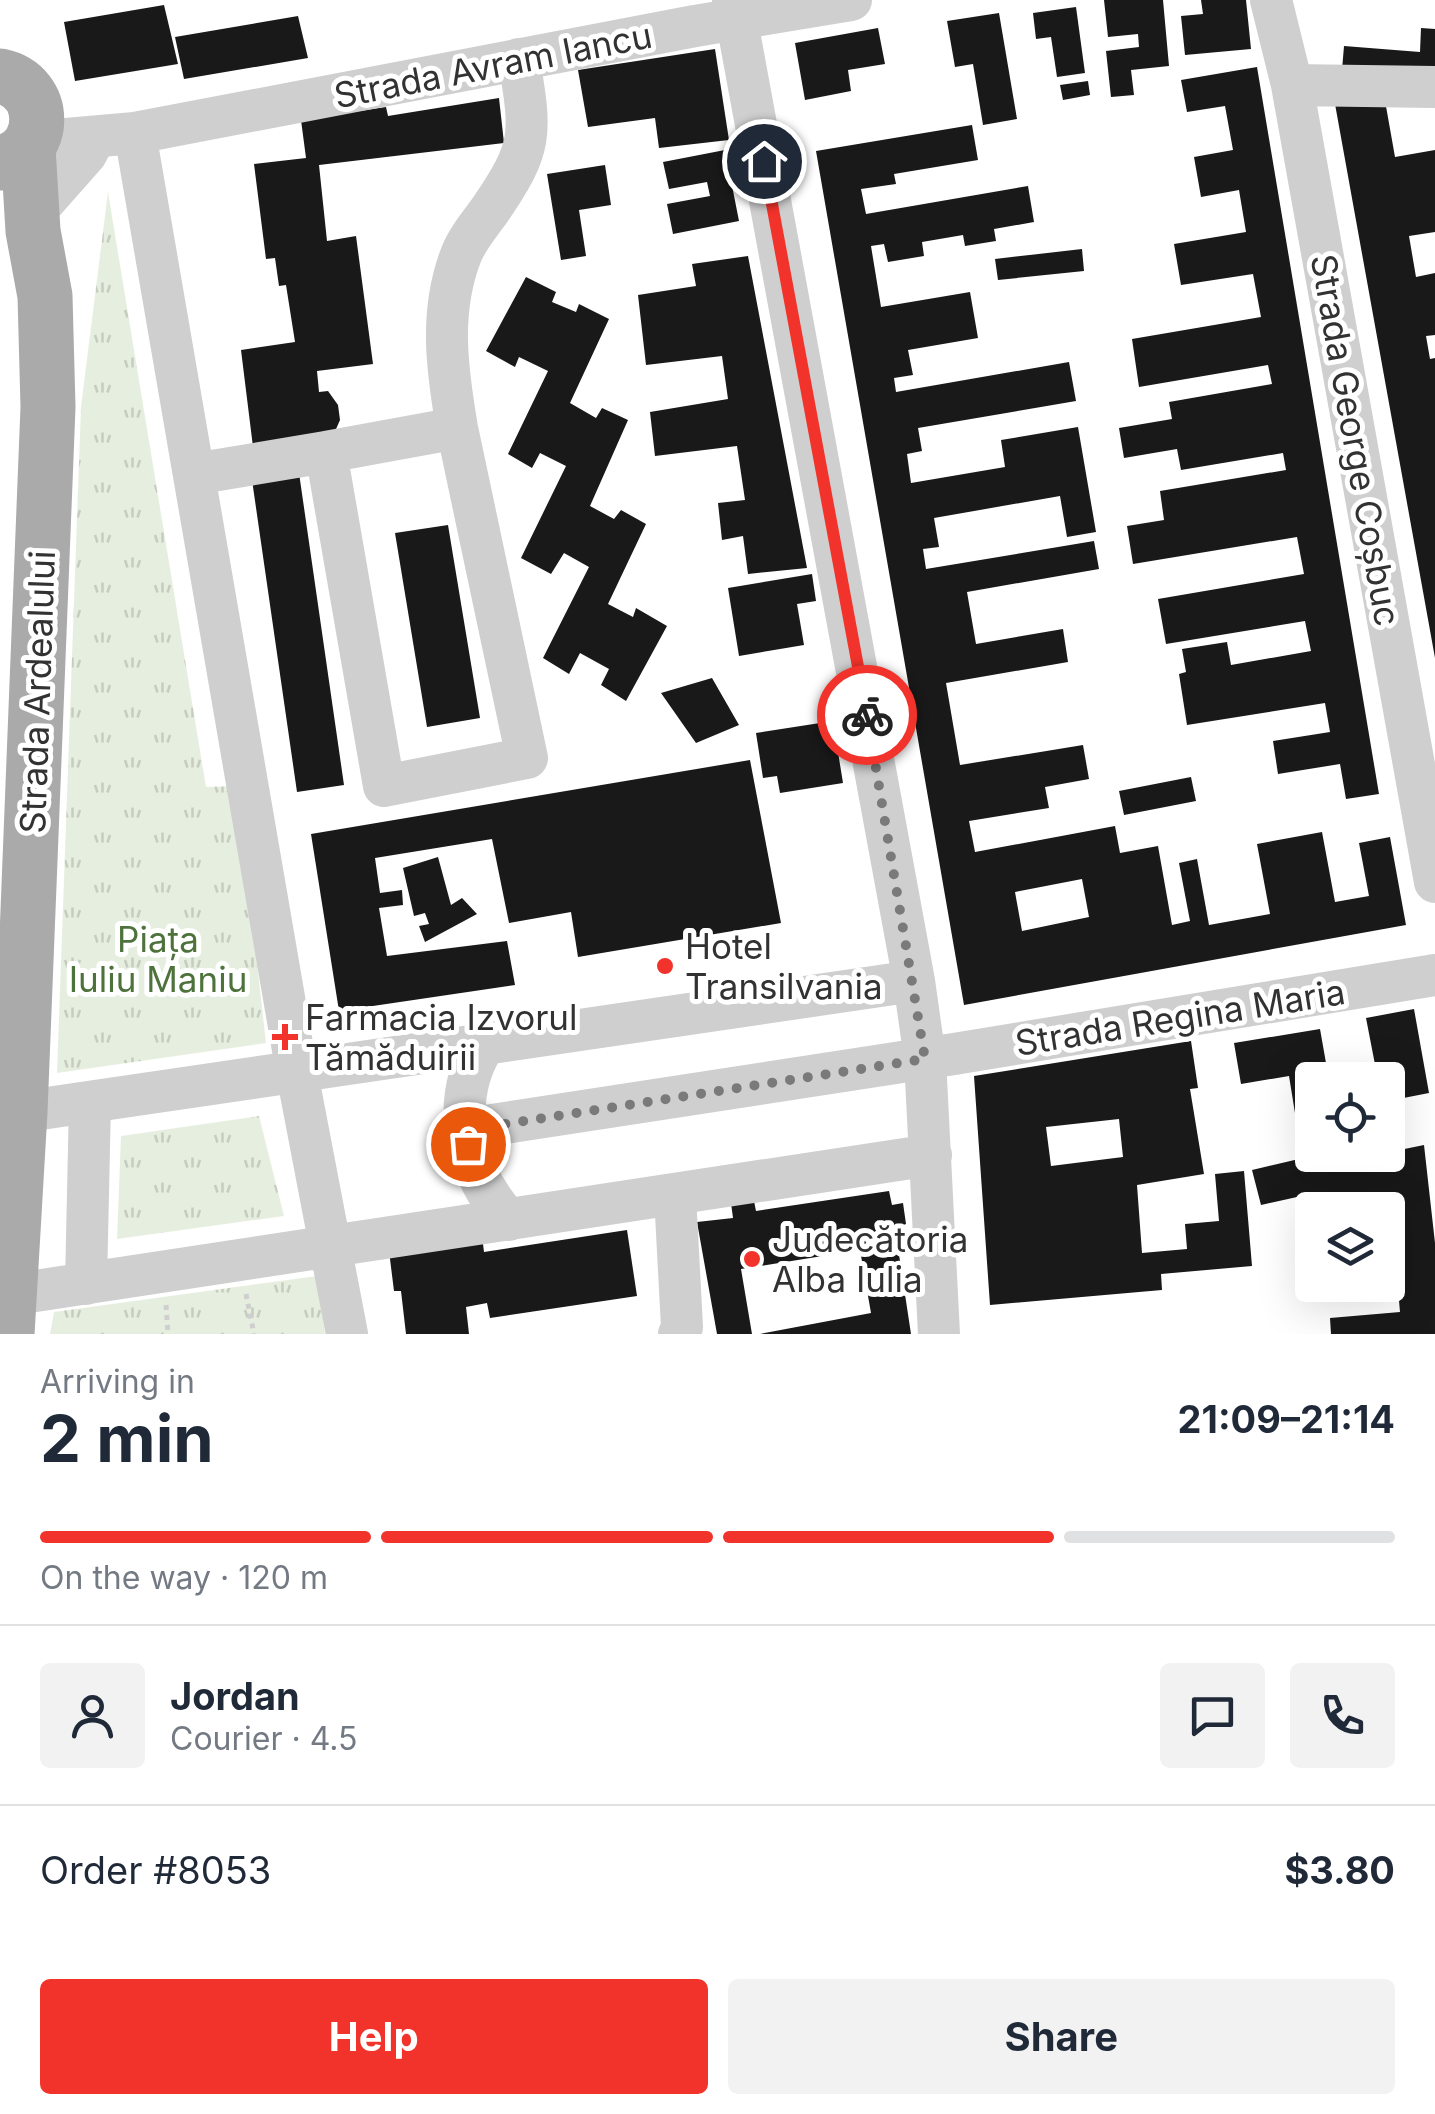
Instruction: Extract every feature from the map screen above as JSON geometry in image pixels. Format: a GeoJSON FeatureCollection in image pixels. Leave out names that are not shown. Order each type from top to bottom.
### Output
{"type":"FeatureCollection","features":[{"type":"Feature","properties":{"kind":"main road","name":"Strada Ardealului"},"geometry":{"type":"LineString","coordinates":[[3,71],[30,93],[38,118],[21,181],[44,296],[48,406],[20,1112],[8,1314]]}},
{"type":"Feature","properties":{"kind":"street","name":"Strada Avram Iancu"},"geometry":{"type":"LineString","coordinates":[[21,181],[114,136],[520,60],[735,10],[852,0]]}},
{"type":"Feature","properties":{"kind":"street","name":"Strada George Coșbuc"},"geometry":{"type":"LineString","coordinates":[[1271,0],[1292,85],[1435,882]]}},
{"type":"Feature","properties":{"kind":"street"},"geometry":{"type":"LineString","coordinates":[[735,10],[914,981],[925,1059],[939,1334]]}},
{"type":"Feature","properties":{"kind":"street"},"geometry":{"type":"LineString","coordinates":[[326,452],[384,786],[526,758],[456,428],[446,343],[450,288],[462,250],[523,158],[528,134],[520,60]]}},
{"type":"Feature","properties":{"kind":"street"},"geometry":{"type":"LineString","coordinates":[[1292,85],[1435,87]]}},
{"type":"Feature","properties":{"kind":"street"},"geometry":{"type":"LineString","coordinates":[[21,181],[86,154],[114,136],[194,474],[346,1334]]}},
{"type":"Feature","properties":{"kind":"street"},"geometry":{"type":"LineString","coordinates":[[194,474],[456,428]]}},
{"type":"Feature","properties":{"kind":"street","name":"Strada Regina Maria"},"geometry":{"type":"LineString","coordinates":[[925,1059],[1435,974]]}},
{"type":"Feature","properties":{"kind":"street"},"geometry":{"type":"LineString","coordinates":[[20,1112],[914,981]]}},
{"type":"Feature","properties":{"kind":"street"},"geometry":{"type":"LineString","coordinates":[[427,1232],[446,1213],[458,1192],[466,1130],[465,1085],[484,1045]]}},
{"type":"Feature","properties":{"kind":"street"},"geometry":{"type":"LineString","coordinates":[[406,1056],[443,1084],[466,1130],[483,1188],[509,1220]]}},
{"type":"Feature","properties":{"kind":"street"},"geometry":{"type":"LineString","coordinates":[[466,1130],[925,1059]]}},
{"type":"Feature","properties":{"kind":"street"},"geometry":{"type":"LineString","coordinates":[[86,1284],[90,1102]]}},
{"type":"Feature","properties":{"kind":"street"},"geometry":{"type":"LineString","coordinates":[[8,1314],[86,1284],[931,1155]]}},
{"type":"Feature","properties":{"kind":"street"},"geometry":{"type":"LineString","coordinates":[[674,1195],[682,1327],[678,1334]]}},
{"type":"Feature","properties":{"kind":"green space","name":"Piața Iuliu Maniu"},"geometry":{"type":"Polygon","coordinates":[[[108,192],[206,787],[237,786],[266,1043],[57,1073],[81,407],[108,192]]]}},
{"type":"Feature","properties":{"kind":"green space"},"geometry":{"type":"Polygon","coordinates":[[[259,1116],[284,1216],[117,1239],[121,1136],[259,1116]]]}},
{"type":"Feature","properties":{"kind":"green space"},"geometry":{"type":"Polygon","coordinates":[[[317,1276],[325,1334],[50,1334],[54,1312],[317,1276]]]}},
{"type":"Feature","properties":{"kind":"building"},"geometry":{"type":"Polygon","coordinates":[[[1104,0],[1163,0],[1169,66],[1131,70],[1134,95],[1111,97],[1106,51],[1139,47],[1138,34],[1108,37],[1104,0]]]}},
{"type":"Feature","properties":{"kind":"building"},"geometry":{"type":"Polygon","coordinates":[[[1201,0],[1246,0],[1251,49],[1185,55],[1181,16],[1203,14],[1201,0]]]}},
{"type":"Feature","properties":{"kind":"building"},"geometry":{"type":"Polygon","coordinates":[[[164,5],[178,64],[75,81],[64,22],[164,5]]]}},
{"type":"Feature","properties":{"kind":"building"},"geometry":{"type":"Polygon","coordinates":[[[1076,7],[1085,73],[1057,77],[1051,37],[1036,39],[1033,13],[1076,7]]]}},
{"type":"Feature","properties":{"kind":"building"},"geometry":{"type":"Polygon","coordinates":[[[999,13],[1017,119],[983,125],[973,64],[955,67],[947,21],[999,13]]]}},
{"type":"Feature","properties":{"kind":"building"},"geometry":{"type":"Polygon","coordinates":[[[298,16],[308,58],[184,79],[175,37],[298,16]]]}},
{"type":"Feature","properties":{"kind":"building"},"geometry":{"type":"Polygon","coordinates":[[[878,28],[885,64],[848,70],[851,91],[805,100],[795,43],[878,28]]]}},
{"type":"Feature","properties":{"kind":"building"},"geometry":{"type":"Polygon","coordinates":[[[1421,28],[1435,29],[1435,77],[1342,70],[1344,46],[1420,52],[1421,28]]]}},
{"type":"Feature","properties":{"kind":"building"},"geometry":{"type":"Polygon","coordinates":[[[715,49],[729,140],[659,148],[655,118],[588,127],[578,70],[715,49]]]}},
{"type":"Feature","properties":{"kind":"building"},"geometry":{"type":"Polygon","coordinates":[[[1257,67],[1379,794],[1346,799],[1340,764],[1278,774],[1273,741],[1330,732],[1325,703],[1187,725],[1179,674],[1186,672],[1182,649],[1227,642],[1231,665],[1311,651],[1305,621],[1166,644],[1158,599],[1304,574],[1297,537],[1133,564],[1127,526],[1164,520],[1160,491],[1286,470],[1283,453],[1181,470],[1177,449],[1124,458],[1119,428],[1172,419],[1169,402],[1272,384],[1268,365],[1139,387],[1132,339],[1261,317],[1253,274],[1181,285],[1174,244],[1246,232],[1239,190],[1201,197],[1194,157],[1233,150],[1225,106],[1187,112],[1181,80],[1257,67]]]}},
{"type":"Feature","properties":{"kind":"building"},"geometry":{"type":"Polygon","coordinates":[[[1088,81],[1090,95],[1063,100],[1060,85],[1088,81]]]}},
{"type":"Feature","properties":{"kind":"building"},"geometry":{"type":"Polygon","coordinates":[[[1384,95],[1395,157],[1435,150],[1435,232],[1409,236],[1416,277],[1435,273],[1435,335],[1426,336],[1430,359],[1435,358],[1435,658],[1335,104],[1384,95]]]}},
{"type":"Feature","properties":{"kind":"building"},"geometry":{"type":"Polygon","coordinates":[[[499,98],[504,143],[319,165],[327,241],[356,236],[373,364],[317,371],[319,392],[328,391],[338,405],[340,420],[333,436],[253,447],[241,350],[295,342],[286,285],[279,286],[275,258],[266,259],[254,164],[306,158],[301,120],[386,107],[388,116],[499,98]]]}},
{"type":"Feature","properties":{"kind":"building"},"geometry":{"type":"Polygon","coordinates":[[[972,125],[978,160],[894,174],[896,184],[861,189],[866,214],[1028,186],[1034,222],[994,229],[996,241],[965,246],[963,235],[922,242],[924,256],[888,262],[884,244],[871,246],[881,307],[970,292],[978,338],[908,350],[913,375],[894,378],[896,392],[1069,362],[1076,401],[918,428],[922,451],[907,454],[911,483],[1005,467],[1001,440],[1078,427],[1096,532],[1067,537],[1060,496],[934,518],[939,547],[923,549],[926,569],[1094,541],[1099,569],[967,592],[976,644],[1063,629],[1068,662],[946,683],[960,765],[1083,745],[1089,779],[1045,787],[1049,808],[969,821],[975,852],[1115,826],[1120,853],[1158,846],[1172,925],[1190,921],[1179,863],[1197,859],[1209,925],[1270,914],[1257,844],[1322,832],[1335,902],[1369,896],[1359,843],[1390,837],[1406,925],[964,1005],[816,151],[972,125]],[[1082,879],[1015,892],[1022,931],[1089,917],[1082,879]]]}},
{"type":"Feature","properties":{"kind":"building"},"geometry":{"type":"Polygon","coordinates":[[[725,150],[739,221],[673,234],[667,204],[710,196],[707,182],[669,189],[663,162],[725,150]]]}},
{"type":"Feature","properties":{"kind":"building"},"geometry":{"type":"Polygon","coordinates":[[[605,165],[611,205],[579,210],[586,256],[561,260],[547,174],[605,165]]]}},
{"type":"Feature","properties":{"kind":"building"},"geometry":{"type":"Polygon","coordinates":[[[1082,249],[1084,271],[998,280],[995,259],[1082,249]]]}},
{"type":"Feature","properties":{"kind":"building"},"geometry":{"type":"Polygon","coordinates":[[[748,256],[807,568],[748,574],[743,536],[722,540],[718,503],[745,500],[737,446],[655,456],[650,412],[728,399],[722,356],[646,365],[638,295],[696,286],[692,264],[748,256]]]}},
{"type":"Feature","properties":{"kind":"building"},"geometry":{"type":"Polygon","coordinates":[[[526,277],[556,292],[552,302],[576,312],[579,304],[609,319],[570,403],[596,418],[602,408],[628,420],[590,506],[614,519],[621,510],[646,524],[608,604],[633,617],[636,608],[667,626],[626,701],[601,685],[609,669],[580,653],[569,674],[543,658],[589,567],[564,553],[551,574],[521,558],[566,466],[540,453],[532,468],[508,454],[548,371],[519,357],[515,367],[486,351],[526,277]]]}},
{"type":"Feature","properties":{"kind":"building"},"geometry":{"type":"Polygon","coordinates":[[[298,466],[344,785],[297,792],[251,473],[298,466]]]}},
{"type":"Feature","properties":{"kind":"building"},"geometry":{"type":"Polygon","coordinates":[[[448,525],[480,718],[427,727],[395,533],[448,525]]]}},
{"type":"Feature","properties":{"kind":"building"},"geometry":{"type":"Polygon","coordinates":[[[812,574],[816,601],[797,604],[804,645],[739,656],[728,588],[812,574]]]}},
{"type":"Feature","properties":{"kind":"building"},"geometry":{"type":"Polygon","coordinates":[[[712,678],[739,725],[696,743],[661,693],[712,678]]]}},
{"type":"Feature","properties":{"kind":"building"},"geometry":{"type":"Polygon","coordinates":[[[833,721],[843,783],[780,793],[777,776],[763,778],[756,733],[833,721]]]}},
{"type":"Feature","properties":{"kind":"building"},"geometry":{"type":"Polygon","coordinates":[[[750,760],[781,923],[578,957],[571,912],[509,923],[492,839],[375,858],[380,893],[402,890],[403,905],[379,908],[387,956],[507,941],[515,985],[339,1011],[311,834],[750,760]]]}},
{"type":"Feature","properties":{"kind":"building"},"geometry":{"type":"Polygon","coordinates":[[[1191,777],[1196,801],[1124,815],[1119,791],[1191,777]]]}},
{"type":"Feature","properties":{"kind":"building"},"geometry":{"type":"Polygon","coordinates":[[[438,857],[451,905],[462,898],[477,914],[425,942],[419,926],[429,924],[425,913],[414,916],[403,868],[438,857]]]}},
{"type":"Feature","properties":{"kind":"building"},"geometry":{"type":"Polygon","coordinates":[[[1414,1009],[1429,1093],[1405,1098],[1405,1062],[1375,1062],[1366,1018],[1414,1009]]]}},
{"type":"Feature","properties":{"kind":"building"},"geometry":{"type":"Polygon","coordinates":[[[1320,1029],[1326,1062],[1295,1062],[1295,1113],[1289,1076],[1241,1084],[1234,1043],[1320,1029]]]}},
{"type":"Feature","properties":{"kind":"building"},"geometry":{"type":"Polygon","coordinates":[[[1191,1041],[1198,1088],[1190,1089],[1204,1174],[1137,1185],[1142,1253],[1187,1249],[1185,1224],[1219,1221],[1215,1174],[1244,1171],[1252,1266],[1161,1274],[1162,1290],[990,1305],[974,1076],[1191,1041]],[[1119,1119],[1046,1127],[1051,1166],[1123,1157],[1119,1119]]]}},
{"type":"Feature","properties":{"kind":"building"},"geometry":{"type":"Polygon","coordinates":[[[1424,1145],[1435,1243],[1435,1334],[1331,1334],[1330,1318],[1400,1312],[1399,1302],[1405,1302],[1405,1192],[1295,1192],[1295,1197],[1261,1205],[1252,1170],[1295,1160],[1295,1172],[1405,1172],[1405,1149],[1424,1145]]]}},
{"type":"Feature","properties":{"kind":"building","name":"Judecătoria Alba Iulia"},"geometry":{"type":"Polygon","coordinates":[[[889,1191],[892,1205],[903,1203],[906,1224],[895,1228],[911,1334],[760,1334],[871,1313],[860,1250],[741,1269],[752,1334],[717,1334],[697,1222],[733,1218],[731,1203],[754,1201],[756,1211],[889,1191]]]}},
{"type":"Feature","properties":{"kind":"building"},"geometry":{"type":"Polygon","coordinates":[[[627,1230],[637,1296],[490,1318],[487,1303],[466,1307],[469,1334],[406,1334],[401,1291],[394,1291],[389,1251],[482,1236],[484,1252],[627,1230]]]}},
{"type":"Feature","properties":{"kind":"way so far"},"geometry":{"type":"LineString","coordinates":[[468,1144],[466,1130],[925,1059],[867,715]]}},
{"type":"Feature","properties":{"kind":"place","name":"Hotel Transilvania"},"geometry":{"type":"Point","coordinates":[665,966]}},
{"type":"Feature","properties":{"kind":"place","name":"Farmacia Izvorul Tămăduirii"},"geometry":{"type":"Point","coordinates":[285,1037]}},
{"type":"Feature","properties":{"kind":"place","name":"Judecătoria Alba Iulia"},"geometry":{"type":"Point","coordinates":[752,1259]}},
{"type":"Feature","properties":{"kind":"route"},"geometry":{"type":"LineString","coordinates":[[764,161],[867,715]]}}]}
